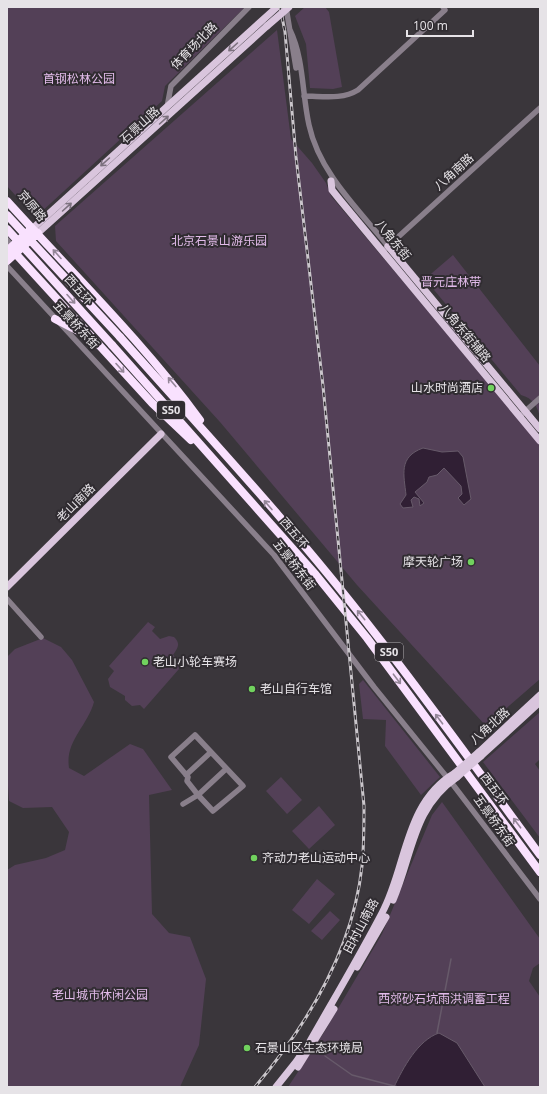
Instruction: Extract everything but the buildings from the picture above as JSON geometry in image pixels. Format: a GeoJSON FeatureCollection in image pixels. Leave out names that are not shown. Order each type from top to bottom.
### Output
{"type":"FeatureCollection","features":[{"type":"Feature","properties":{"kind":"highway","name":"京原路"},"geometry":{"type":"LineString","coordinates":[[7,195],[35,229]]}},
{"type":"Feature","properties":{"kind":"highway","name":"京原路"},"geometry":{"type":"LineString","coordinates":[[7,201],[35,229]]}},
{"type":"Feature","properties":{"kind":"highway","name":"西五环"},"geometry":{"type":"LineString","coordinates":[[7,215],[228,458],[323,569],[374,632],[540,855]]}},
{"type":"Feature","properties":{"kind":"highway","name":"西五环"},"geometry":{"type":"LineString","coordinates":[[7,229],[316,575],[367,638],[540,872]]}},
{"type":"Feature","properties":{"kind":"highway","name":"石景山路"},"geometry":{"type":"LineString","coordinates":[[7,261],[10,247],[35,229]]}},
{"type":"Feature","properties":{"kind":"highway"},"geometry":{"type":"LineString","coordinates":[[35,229],[174,384],[228,458]]}},
{"type":"Feature","properties":{"kind":"highway"},"geometry":{"type":"LineString","coordinates":[[10,247],[152,403],[229,476]]}},
{"type":"Feature","properties":{"kind":"highway"},"geometry":{"type":"LineString","coordinates":[[55,319],[94,339]]}},
{"type":"Feature","properties":{"kind":"main road","name":"石景山路"},"geometry":{"type":"LineString","coordinates":[[35,229],[265,24],[277,7]]}},
{"type":"Feature","properties":{"kind":"main road","name":"石景山路"},"geometry":{"type":"LineString","coordinates":[[35,229],[166,107],[287,7]]}},
{"type":"Feature","properties":{"kind":"main road","name":"八角东街"},"geometry":{"type":"LineString","coordinates":[[331,181],[540,436]]}},
{"type":"Feature","properties":{"kind":"main road","name":"八角东街"},"geometry":{"type":"LineString","coordinates":[[522,414],[540,429]]}},
{"type":"Feature","properties":{"kind":"main road"},"geometry":{"type":"LineString","coordinates":[[522,414],[540,441]]}},
{"type":"Feature","properties":{"kind":"main road","name":"老山南路"},"geometry":{"type":"LineString","coordinates":[[7,587],[161,434]]}},
{"type":"Feature","properties":{"kind":"main road","name":"八角北路"},"geometry":{"type":"LineString","coordinates":[[480,754],[540,695]]}},
{"type":"Feature","properties":{"kind":"main road","name":"八角北路"},"geometry":{"type":"LineString","coordinates":[[456,775],[540,702]]}},
{"type":"Feature","properties":{"kind":"main road","name":"田村山南路"},"geometry":{"type":"LineString","coordinates":[[276,1087],[296,1062],[309,1042],[383,912],[396,878],[415,819],[429,795],[456,775]]}},
{"type":"Feature","properties":{"kind":"main road","name":"田村山南路"},"geometry":{"type":"LineString","coordinates":[[282,1087],[308,1054],[388,912],[425,810],[449,780]]}},
{"type":"Feature","properties":{"kind":"street","name":"体育场北路"},"geometry":{"type":"LineString","coordinates":[[166,107],[168,94],[176,81],[249,7]]}},
{"type":"Feature","properties":{"kind":"street","name":"八角东街"},"geometry":{"type":"LineString","coordinates":[[287,7],[305,128],[320,164],[331,181]]}},
{"type":"Feature","properties":{"kind":"street"},"geometry":{"type":"LineString","coordinates":[[304,96],[336,96],[351,94],[358,90],[446,10],[443,7]]}},
{"type":"Feature","properties":{"kind":"street","name":"八角东街"},"geometry":{"type":"LineString","coordinates":[[290,30],[297,44],[304,96],[311,132],[326,168],[385,248]]}},
{"type":"Feature","properties":{"kind":"street","name":"八角南路"},"geometry":{"type":"LineString","coordinates":[[385,248],[540,108]]}},
{"type":"Feature","properties":{"kind":"street","name":"五景桥东街"},"geometry":{"type":"LineString","coordinates":[[7,266],[274,555],[374,687],[449,780],[540,899]]}},
{"type":"Feature","properties":{"kind":"street"},"geometry":{"type":"LineString","coordinates":[[522,414],[540,398]]}},
{"type":"Feature","properties":{"kind":"street"},"geometry":{"type":"LineString","coordinates":[[7,599],[41,637]]}},
{"type":"Feature","properties":{"kind":"street"},"geometry":{"type":"LineString","coordinates":[[194,735],[226,769],[243,786],[213,811],[198,795],[188,781],[186,775],[171,757],[194,735]]}},
{"type":"Feature","properties":{"kind":"street"},"geometry":{"type":"LineString","coordinates":[[186,775],[211,752]]}},
{"type":"Feature","properties":{"kind":"street"},"geometry":{"type":"LineString","coordinates":[[183,804],[198,795],[226,769]]}},
{"type":"Feature","properties":{"kind":"green space","name":"首钢松林公园"},"geometry":{"type":"Polygon","coordinates":[[[7,7],[245,7],[165,86],[162,101],[39,214],[32,214],[7,186],[7,7]]]}},
{"type":"Feature","properties":{"kind":"green space"},"geometry":{"type":"Polygon","coordinates":[[[305,7],[325,7],[329,12],[342,87],[333,89],[310,88],[306,44],[295,16],[305,7]]]}},
{"type":"Feature","properties":{"kind":"green space","name":"北京石景山游乐园"},"geometry":{"type":"Polygon","coordinates":[[[277,30],[291,139],[312,163],[326,183],[331,196],[540,444],[540,679],[486,726],[357,585],[220,422],[56,241],[55,226],[277,30]]]}},
{"type":"Feature","properties":{"kind":"green space","name":"晋元庄林带"},"geometry":{"type":"Polygon","coordinates":[[[453,255],[540,366],[540,418],[538,410],[532,401],[521,395],[425,279],[453,255]]]}},
{"type":"Feature","properties":{"kind":"green space","name":"老山小轮车赛场"},"geometry":{"type":"Polygon","coordinates":[[[148,622],[155,627],[152,631],[160,639],[169,636],[174,637],[178,642],[178,646],[173,655],[178,659],[179,669],[144,709],[140,705],[132,706],[125,700],[125,696],[110,687],[108,679],[114,671],[109,666],[148,622]]]}},
{"type":"Feature","properties":{"kind":"green space","name":"老山城市休闲公园"},"geometry":{"type":"Polygon","coordinates":[[[43,638],[61,647],[72,660],[94,702],[87,719],[73,742],[70,750],[69,768],[84,776],[130,744],[143,749],[172,790],[149,795],[152,914],[169,933],[190,937],[206,979],[199,1045],[180,1087],[7,1087],[7,870],[15,865],[46,858],[65,850],[69,832],[52,807],[23,808],[9,801],[7,772],[7,657],[15,649],[43,638]]]}},
{"type":"Feature","properties":{"kind":"green space"},"geometry":{"type":"Polygon","coordinates":[[[363,680],[440,777],[421,795],[385,746],[386,720],[363,719],[359,684],[363,680]]]}},
{"type":"Feature","properties":{"kind":"green space"},"geometry":{"type":"Polygon","coordinates":[[[540,712],[540,759],[535,764],[540,771],[540,838],[483,762],[540,712]]]}},
{"type":"Feature","properties":{"kind":"green space"},"geometry":{"type":"Polygon","coordinates":[[[281,777],[302,800],[287,814],[266,791],[281,777]]]}},
{"type":"Feature","properties":{"kind":"green space","name":"西郊砂石坑雨洪调蓄工程"},"geometry":{"type":"Polygon","coordinates":[[[442,802],[540,939],[540,963],[533,968],[529,981],[540,997],[540,1087],[288,1087],[323,1034],[382,934],[432,815],[442,802]]]}},
{"type":"Feature","properties":{"kind":"green space"},"geometry":{"type":"Polygon","coordinates":[[[319,806],[335,825],[309,849],[292,831],[319,806]]]}},
{"type":"Feature","properties":{"kind":"green space"},"geometry":{"type":"Polygon","coordinates":[[[317,879],[335,894],[309,924],[292,910],[317,879]]]}},
{"type":"Feature","properties":{"kind":"green space"},"geometry":{"type":"Polygon","coordinates":[[[330,911],[340,920],[322,940],[311,931],[330,911]]]}},
{"type":"Feature","properties":{"kind":"shaded area"},"geometry":{"type":"Polygon","coordinates":[[[423,448],[442,452],[458,451],[463,457],[471,499],[464,505],[458,498],[462,494],[461,486],[444,468],[437,475],[429,477],[427,482],[415,492],[424,503],[420,506],[419,499],[414,497],[411,500],[413,507],[403,508],[400,504],[406,495],[404,467],[406,462],[410,456],[423,448]]]}},
{"type":"Feature","properties":{"kind":"shaded area"},"geometry":{"type":"Polygon","coordinates":[[[439,1033],[457,1043],[485,1087],[394,1087],[407,1063],[418,1048],[431,1037],[439,1033]]]}},
{"type":"Feature","properties":{"kind":"waterway"},"geometry":{"type":"LineString","coordinates":[[437,1033],[451,959]]}},
{"type":"Feature","properties":{"kind":"waterway"},"geometry":{"type":"LineString","coordinates":[[325,1056],[352,1075],[398,1087]]}},
{"type":"Feature","properties":{"kind":"railway"},"geometry":{"type":"LineString","coordinates":[[255,1087],[293,1038],[310,1012],[338,956],[349,927],[357,897],[362,866],[364,836],[364,806],[323,386],[296,157],[285,32],[280,7]]}},
{"type":"Feature","properties":{"kind":"place","name":"山水时尚酒店"},"geometry":{"type":"Point","coordinates":[491,388]}},
{"type":"Feature","properties":{"kind":"place","name":"摩天轮广场"},"geometry":{"type":"Point","coordinates":[471,562]}},
{"type":"Feature","properties":{"kind":"place","name":"老山小轮车赛场"},"geometry":{"type":"Point","coordinates":[145,662]}},
{"type":"Feature","properties":{"kind":"place","name":"老山自行车馆"},"geometry":{"type":"Point","coordinates":[252,689]}},
{"type":"Feature","properties":{"kind":"place","name":"齐动力老山运动中心"},"geometry":{"type":"Point","coordinates":[254,858]}},
{"type":"Feature","properties":{"kind":"place","name":"石景山区生态环境局"},"geometry":{"type":"Point","coordinates":[247,1048]}}]}
